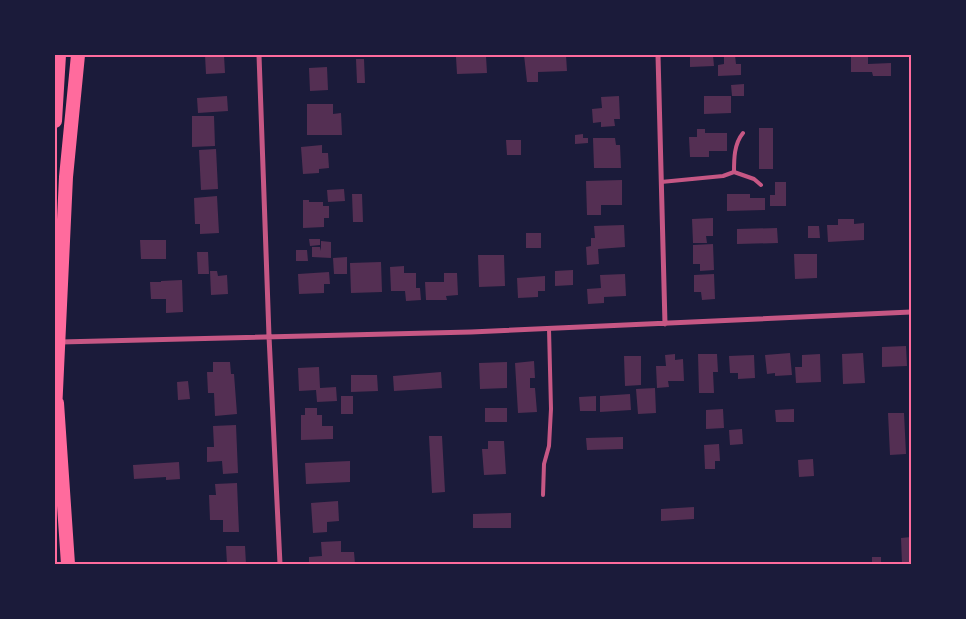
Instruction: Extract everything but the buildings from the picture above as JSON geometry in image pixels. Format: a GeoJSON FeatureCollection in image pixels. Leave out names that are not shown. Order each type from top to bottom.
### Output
{"type":"FeatureCollection","features":[{"type":"Feature","properties":{"kind":"highway"},"geometry":{"type":"LineString","coordinates":[[55,121],[59,55]]}},
{"type":"Feature","properties":{"kind":"highway"},"geometry":{"type":"LineString","coordinates":[[55,412],[66,177],[78,55]]}},
{"type":"Feature","properties":{"kind":"highway"},"geometry":{"type":"LineString","coordinates":[[56,385],[68,564]]}},
{"type":"Feature","properties":{"kind":"street"},"geometry":{"type":"LineString","coordinates":[[259,55],[269,336],[280,564]]}},
{"type":"Feature","properties":{"kind":"street"},"geometry":{"type":"LineString","coordinates":[[658,55],[665,324]]}},
{"type":"Feature","properties":{"kind":"street"},"geometry":{"type":"LineString","coordinates":[[55,342],[472,332],[911,312]]}},
{"type":"Feature","properties":{"kind":"lane"},"geometry":{"type":"LineString","coordinates":[[734,172],[734,155],[743,133]]}},
{"type":"Feature","properties":{"kind":"lane"},"geometry":{"type":"LineString","coordinates":[[661,182],[723,176],[734,172],[754,179],[761,185]]}},
{"type":"Feature","properties":{"kind":"lane"},"geometry":{"type":"LineString","coordinates":[[543,495],[544,464],[549,446],[551,409],[549,329]]}}]}
